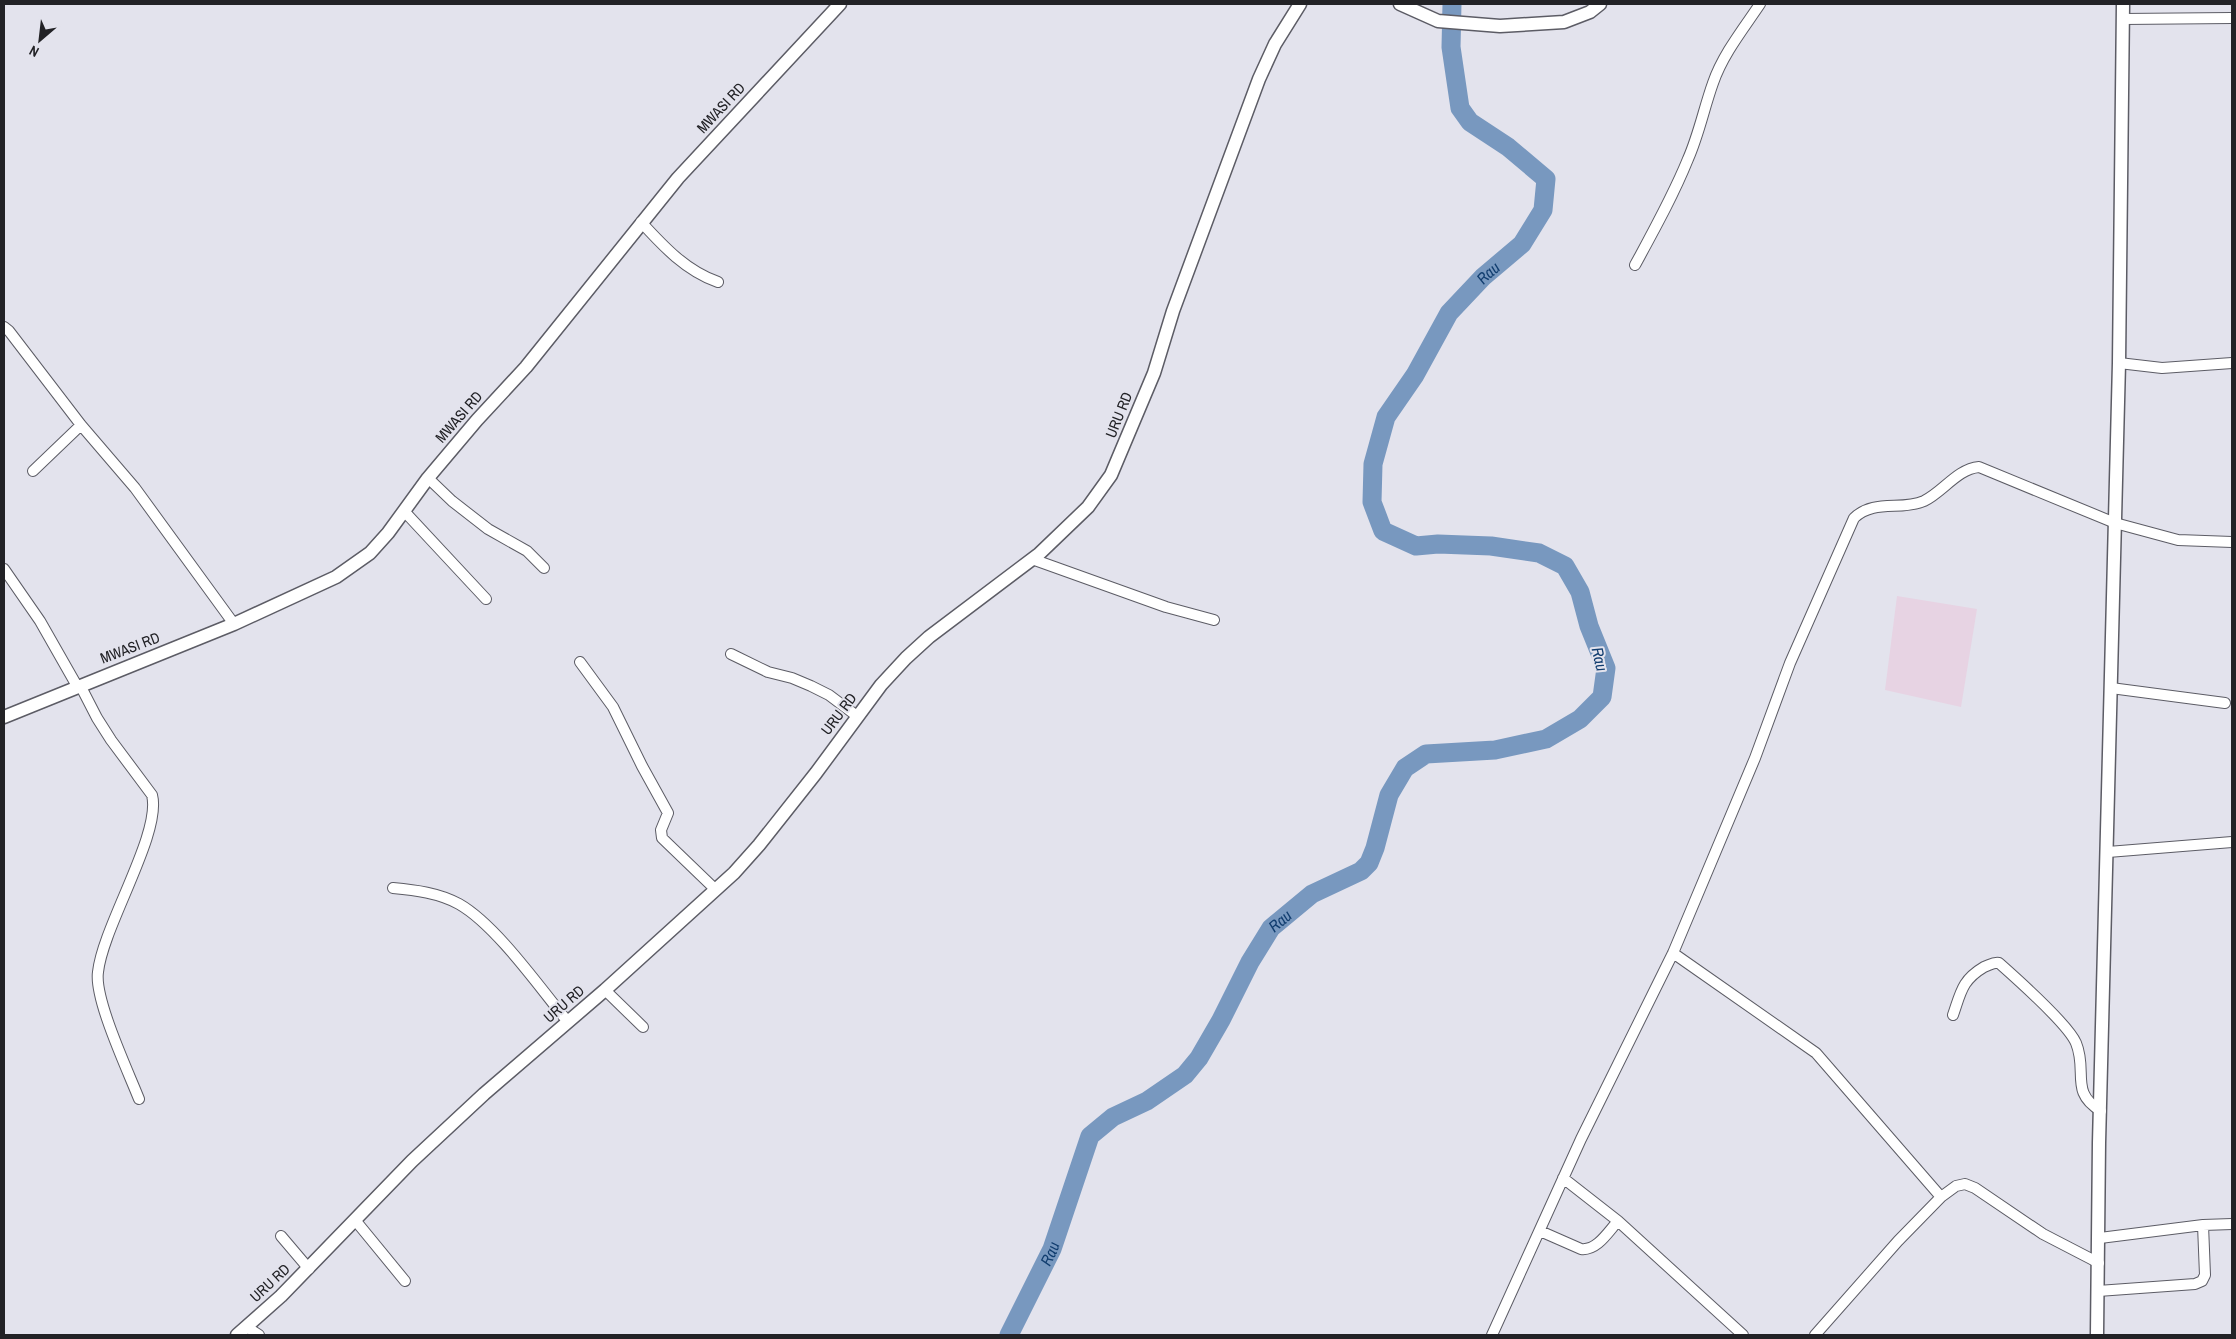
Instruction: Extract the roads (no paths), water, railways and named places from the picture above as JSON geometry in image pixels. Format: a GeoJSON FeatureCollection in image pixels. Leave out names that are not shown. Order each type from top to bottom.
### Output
{"type":"FeatureCollection","features":[{"type":"Feature","properties":{"kind":"street","name":"MWASI RD"},"geometry":{"type":"LineString","coordinates":[[4,717],[78,685],[234,624],[351,568],[376,546],[428,478],[477,420],[526,367],[678,178],[840,4]]}},
{"type":"Feature","properties":{"kind":"street","name":"URU RD"},"geometry":{"type":"LineString","coordinates":[[242,1331],[309,1269],[386,1186],[484,1094],[605,990],[716,890],[759,846],[816,773],[880,685],[929,637],[1032,559],[1088,507],[1111,475],[1154,373],[1173,311],[1259,79],[1275,44],[1300,4]]}},
{"type":"Feature","properties":{"kind":"street"},"geometry":{"type":"LineString","coordinates":[[1400,4],[1438,21],[1500,26],[1564,22],[1590,12],[1600,4]]}},
{"type":"Feature","properties":{"kind":"street"},"geometry":{"type":"LineString","coordinates":[[1635,265],[1668,206],[1689,158],[1704,116],[1713,81],[1735,41],[1760,4]]}},
{"type":"Feature","properties":{"kind":"street"},"geometry":{"type":"LineString","coordinates":[[2097,1335],[2119,363],[2123,4]]}},
{"type":"Feature","properties":{"kind":"street"},"geometry":{"type":"LineString","coordinates":[[2122,19],[2232,18]]}},
{"type":"Feature","properties":{"kind":"street"},"geometry":{"type":"LineString","coordinates":[[641,222],[687,267],[701,276],[718,282]]}},
{"type":"Feature","properties":{"kind":"street"},"geometry":{"type":"LineString","coordinates":[[4,327],[81,425],[135,488],[234,624]]}},
{"type":"Feature","properties":{"kind":"street"},"geometry":{"type":"LineString","coordinates":[[2119,363],[2162,368],[2232,363]]}},
{"type":"Feature","properties":{"kind":"street"},"geometry":{"type":"LineString","coordinates":[[33,471],[81,425]]}},
{"type":"Feature","properties":{"kind":"street"},"geometry":{"type":"LineString","coordinates":[[1492,1335],[1563,1178],[1673,954],[1755,758],[1790,663],[1850,527],[1860,513],[1886,505],[1923,501],[1963,472],[1979,467],[2115,523],[2178,540],[2232,542]]}},
{"type":"Feature","properties":{"kind":"street"},"geometry":{"type":"LineString","coordinates":[[428,478],[452,501],[488,529],[527,551],[544,568]]}},
{"type":"Feature","properties":{"kind":"street"},"geometry":{"type":"LineString","coordinates":[[404,511],[486,599]]}},
{"type":"Feature","properties":{"kind":"street"},"geometry":{"type":"LineString","coordinates":[[1032,559],[1166,607],[1214,620]]}},
{"type":"Feature","properties":{"kind":"street"},"geometry":{"type":"LineString","coordinates":[[4,569],[40,621],[97,718],[152,796],[155,806],[154,816],[116,913],[97,973],[99,992],[139,1099]]}},
{"type":"Feature","properties":{"kind":"street"},"geometry":{"type":"LineString","coordinates":[[730,654],[768,672],[792,678],[811,686],[829,695],[857,716]]}},
{"type":"Feature","properties":{"kind":"street"},"geometry":{"type":"LineString","coordinates":[[580,662],[613,707],[645,773],[668,813],[661,830],[662,838],[716,890]]}},
{"type":"Feature","properties":{"kind":"street"},"geometry":{"type":"LineString","coordinates":[[2111,688],[2226,703]]}},
{"type":"Feature","properties":{"kind":"street"},"geometry":{"type":"LineString","coordinates":[[2108,852],[2232,842]]}},
{"type":"Feature","properties":{"kind":"street"},"geometry":{"type":"LineString","coordinates":[[393,888],[418,890],[444,897],[471,911],[510,952],[568,1022]]}},
{"type":"Feature","properties":{"kind":"street"},"geometry":{"type":"LineString","coordinates":[[1673,954],[1816,1053],[1941,1197]]}},
{"type":"Feature","properties":{"kind":"street"},"geometry":{"type":"LineString","coordinates":[[1953,1015],[1965,982],[1979,970],[1994,962],[1999,963],[2072,1035],[2079,1054],[2084,1097],[2101,1111]]}},
{"type":"Feature","properties":{"kind":"street"},"geometry":{"type":"LineString","coordinates":[[605,990],[643,1027]]}},
{"type":"Feature","properties":{"kind":"street"},"geometry":{"type":"LineString","coordinates":[[1563,1178],[1618,1221],[1743,1335]]}},
{"type":"Feature","properties":{"kind":"street"},"geometry":{"type":"LineString","coordinates":[[1815,1335],[1898,1241],[1941,1197],[1956,1186],[1965,1184],[1975,1188],[2043,1234],[2098,1263]]}},
{"type":"Feature","properties":{"kind":"street"},"geometry":{"type":"LineString","coordinates":[[355,1220],[404,1281]]}},
{"type":"Feature","properties":{"kind":"street"},"geometry":{"type":"LineString","coordinates":[[1540,1231],[1587,1250],[1594,1247],[1618,1221]]}},
{"type":"Feature","properties":{"kind":"street"},"geometry":{"type":"LineString","coordinates":[[2100,1238],[2204,1225],[2232,1224]]}},
{"type":"Feature","properties":{"kind":"street"},"geometry":{"type":"LineString","coordinates":[[2098,1291],[2195,1284],[2202,1281],[2205,1276],[2204,1225]]}},
{"type":"Feature","properties":{"kind":"street"},"geometry":{"type":"LineString","coordinates":[[281,1236],[309,1269]]}},
{"type":"Feature","properties":{"kind":"street"},"geometry":{"type":"LineString","coordinates":[[242,1331],[258,1335]]}},
{"type":"Feature","properties":{"kind":"waterway","name":"Rau"},"geometry":{"type":"LineString","coordinates":[[1009,1335],[1052,1249],[1090,1136],[1113,1117],[1147,1101],[1185,1075],[1199,1058],[1221,1020],[1250,962],[1271,928],[1312,894],[1361,871],[1369,863],[1375,848],[1389,795],[1405,768],[1426,754],[1495,750],[1546,739],[1580,719],[1602,697],[1606,668],[1589,626],[1580,592],[1565,566],[1539,553],[1491,546],[1438,544],[1416,546],[1383,531],[1372,502],[1373,464],[1386,417],[1415,375],[1449,313],[1483,277],[1522,244],[1543,210],[1546,179],[1508,147],[1470,122],[1460,108],[1451,47],[1452,4]]}}]}
